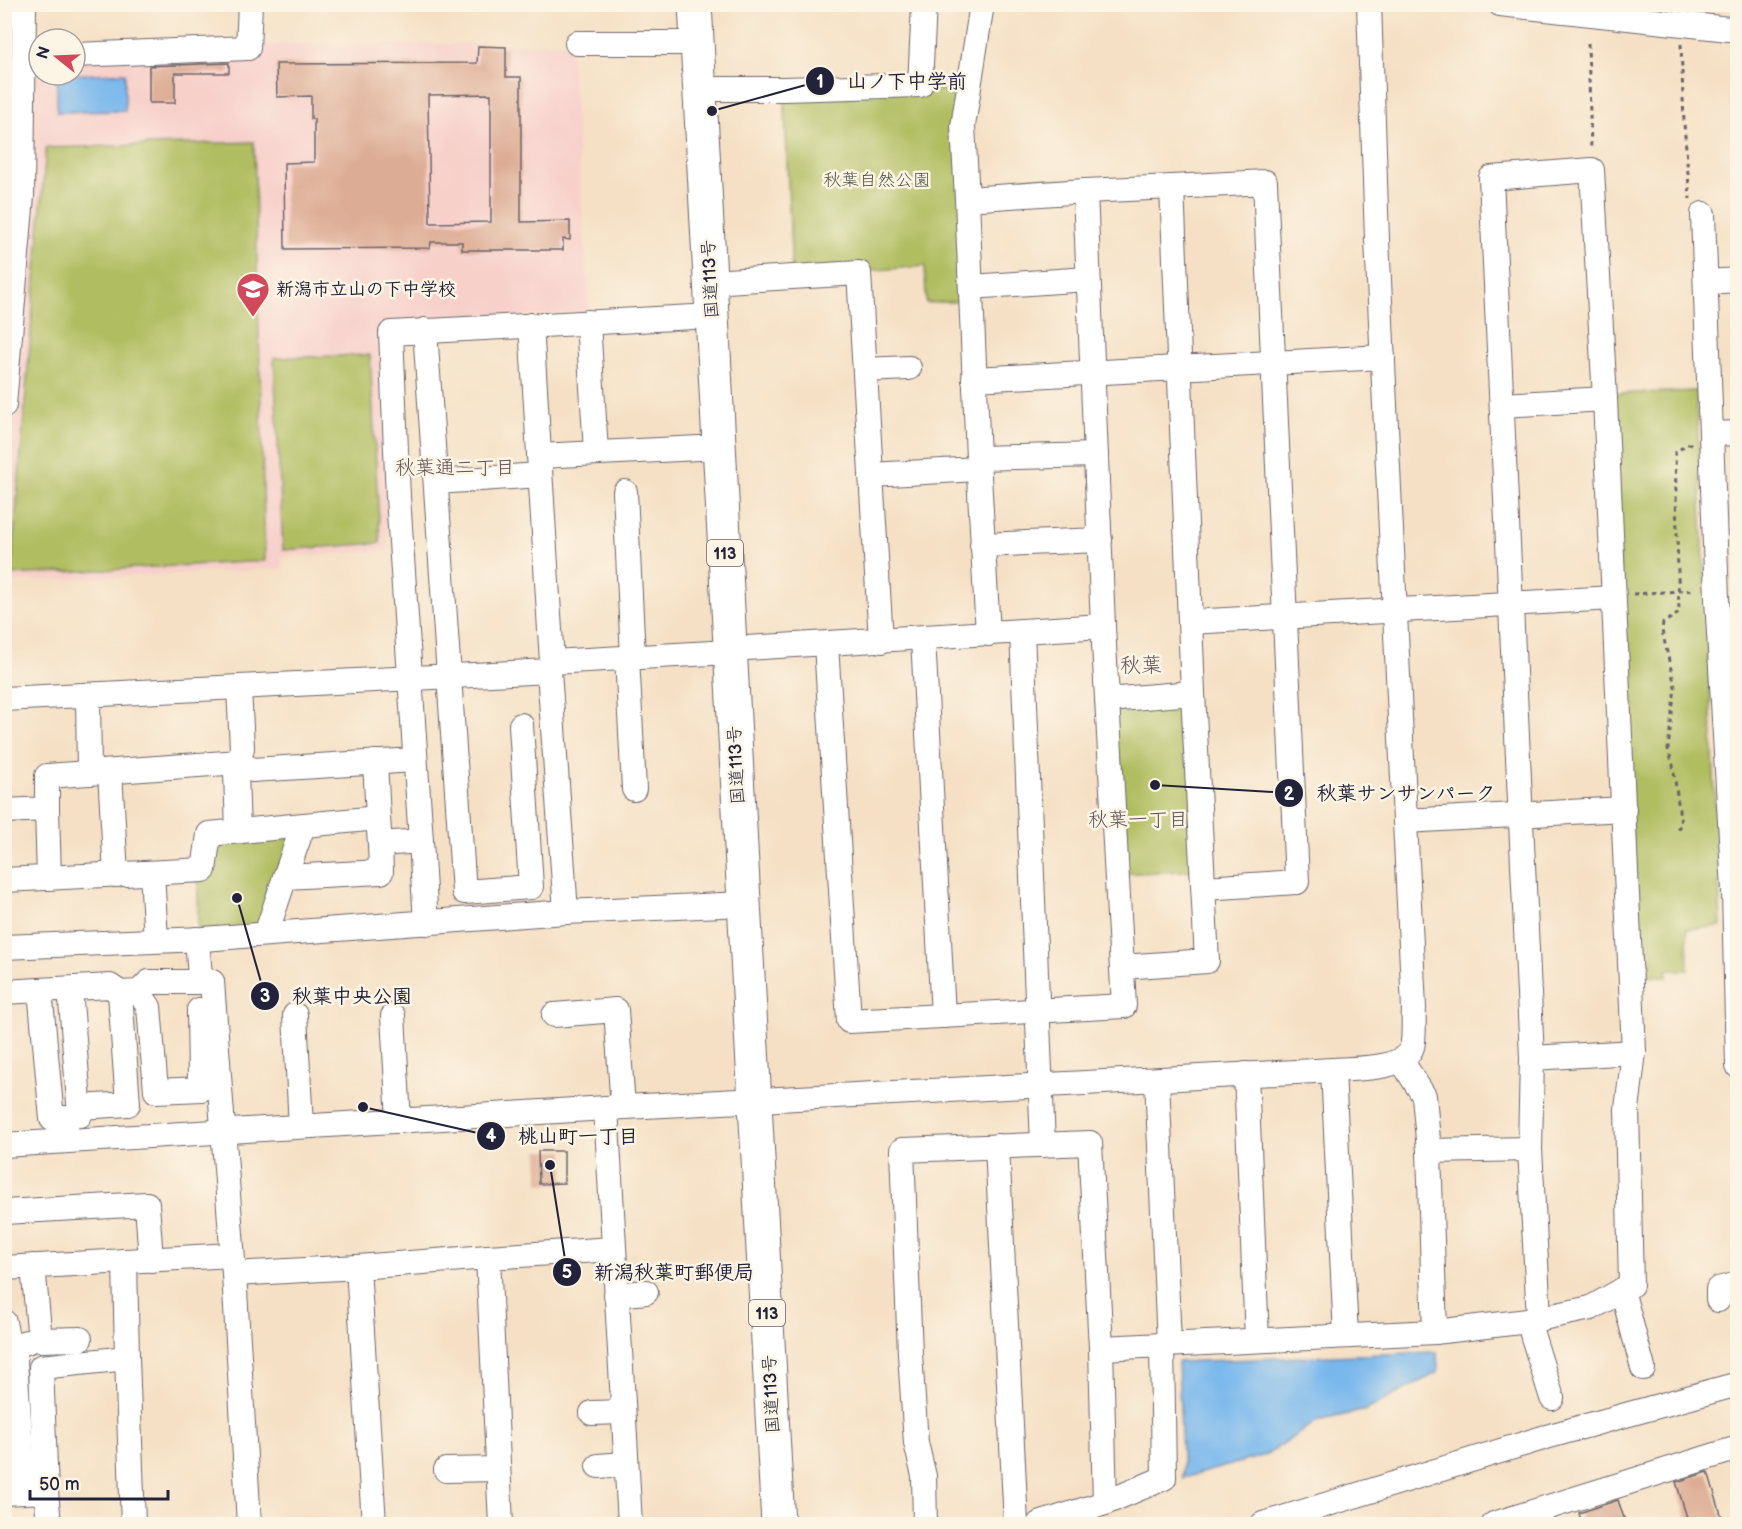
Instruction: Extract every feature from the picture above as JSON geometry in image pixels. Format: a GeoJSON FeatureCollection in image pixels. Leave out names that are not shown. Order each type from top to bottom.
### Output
{"type":"FeatureCollection","features":[{"type":"Feature","properties":{"kind":"highway","name":"国道113号"},"geometry":{"type":"LineString","coordinates":[[695,4],[778,1524]]}},
{"type":"Feature","properties":{"kind":"street"},"geometry":{"type":"LineString","coordinates":[[24,4],[27,27]]}},
{"type":"Feature","properties":{"kind":"street"},"geometry":{"type":"LineString","coordinates":[[87,55],[248,48],[250,4]]}},
{"type":"Feature","properties":{"kind":"street"},"geometry":{"type":"LineString","coordinates":[[699,89],[920,85],[924,4]]}},
{"type":"Feature","properties":{"kind":"street"},"geometry":{"type":"LineString","coordinates":[[982,4],[963,126],[988,634]]}},
{"type":"Feature","properties":{"kind":"street"},"geometry":{"type":"LineString","coordinates":[[4,1145],[615,1108],[1333,1070],[1390,1065],[1401,1060],[1412,1048],[1414,1008],[1383,357],[1369,4]]}},
{"type":"Feature","properties":{"kind":"street"},"geometry":{"type":"LineString","coordinates":[[1500,4],[1737,30]]}},
{"type":"Feature","properties":{"kind":"street"},"geometry":{"type":"LineString","coordinates":[[577,43],[697,43]]}},
{"type":"Feature","properties":{"kind":"street"},"geometry":{"type":"LineString","coordinates":[[4,405],[29,87]]}},
{"type":"Feature","properties":{"kind":"street"},"geometry":{"type":"LineString","coordinates":[[1101,1348],[1435,1332],[1534,1320],[1591,1308],[1631,1285],[1627,1109],[1634,1052],[1605,399],[1592,170],[1491,178],[1509,604],[1522,816],[1532,1058],[1530,1149],[1534,1320],[1552,1398]]}},
{"type":"Feature","properties":{"kind":"street"},"geometry":{"type":"LineString","coordinates":[[966,199],[1265,182],[1297,882],[1204,888]]}},
{"type":"Feature","properties":{"kind":"street"},"geometry":{"type":"LineString","coordinates":[[1122,967],[1207,961],[1193,693],[1172,187]]}},
{"type":"Feature","properties":{"kind":"street"},"geometry":{"type":"LineString","coordinates":[[826,644],[849,1021],[1124,1006],[1103,627],[1085,191]]}},
{"type":"Feature","properties":{"kind":"street"},"geometry":{"type":"LineString","coordinates":[[1703,214],[1712,439],[1724,595],[1732,751],[1737,1066]]}},
{"type":"Feature","properties":{"kind":"street"},"geometry":{"type":"LineString","coordinates":[[710,282],[859,273],[881,640]]}},
{"type":"Feature","properties":{"kind":"street"},"geometry":{"type":"LineString","coordinates":[[971,287],[1088,279]]}},
{"type":"Feature","properties":{"kind":"street"},"geometry":{"type":"LineString","coordinates":[[1706,282],[1737,280]]}},
{"type":"Feature","properties":{"kind":"street"},"geometry":{"type":"LineString","coordinates":[[426,922],[398,497],[391,333],[712,316]]}},
{"type":"Feature","properties":{"kind":"street"},"geometry":{"type":"LineString","coordinates":[[588,322],[596,452]]}},
{"type":"Feature","properties":{"kind":"street"},"geometry":{"type":"LineString","coordinates":[[531,325],[566,912]]}},
{"type":"Feature","properties":{"kind":"street"},"geometry":{"type":"LineString","coordinates":[[425,330],[464,892],[531,887],[521,725]]}},
{"type":"Feature","properties":{"kind":"street"},"geometry":{"type":"LineString","coordinates":[[974,379],[1383,357]]}},
{"type":"Feature","properties":{"kind":"street"},"geometry":{"type":"LineString","coordinates":[[865,370],[909,368]]}},
{"type":"Feature","properties":{"kind":"street"},"geometry":{"type":"LineString","coordinates":[[1502,405],[1605,399]]}},
{"type":"Feature","properties":{"kind":"street"},"geometry":{"type":"LineString","coordinates":[[1712,439],[1737,433]]}},
{"type":"Feature","properties":{"kind":"street"},"geometry":{"type":"LineString","coordinates":[[398,497],[596,452],[719,447]]}},
{"type":"Feature","properties":{"kind":"street"},"geometry":{"type":"LineString","coordinates":[[871,475],[1096,455]]}},
{"type":"Feature","properties":{"kind":"street"},"geometry":{"type":"LineString","coordinates":[[625,492],[634,789]]}},
{"type":"Feature","properties":{"kind":"street"},"geometry":{"type":"LineString","coordinates":[[982,545],[1100,540]]}},
{"type":"Feature","properties":{"kind":"street"},"geometry":{"type":"LineString","coordinates":[[1190,622],[1613,596]]}},
{"type":"Feature","properties":{"kind":"street"},"geometry":{"type":"LineString","coordinates":[[4,699],[449,676],[630,657],[1103,627]]}},
{"type":"Feature","properties":{"kind":"street"},"geometry":{"type":"LineString","coordinates":[[1022,631],[1043,1145]]}},
{"type":"Feature","properties":{"kind":"street"},"geometry":{"type":"LineString","coordinates":[[923,638],[942,1016]]}},
{"type":"Feature","properties":{"kind":"street"},"geometry":{"type":"LineString","coordinates":[[238,831],[236,773],[242,748],[239,688]]}},
{"type":"Feature","properties":{"kind":"street"},"geometry":{"type":"LineString","coordinates":[[1107,700],[1193,693]]}},
{"type":"Feature","properties":{"kind":"street"},"geometry":{"type":"LineString","coordinates":[[88,695],[116,875]]}},
{"type":"Feature","properties":{"kind":"street"},"geometry":{"type":"LineString","coordinates":[[49,878],[47,776],[239,762],[252,770],[415,760]]}},
{"type":"Feature","properties":{"kind":"street"},"geometry":{"type":"LineString","coordinates":[[285,878],[381,872],[375,762]]}},
{"type":"Feature","properties":{"kind":"street"},"geometry":{"type":"LineString","coordinates":[[4,811],[47,809]]}},
{"type":"Feature","properties":{"kind":"street"},"geometry":{"type":"LineString","coordinates":[[1405,821],[1624,809]]}},
{"type":"Feature","properties":{"kind":"street"},"geometry":{"type":"LineString","coordinates":[[4,880],[204,870],[209,834],[378,818]]}},
{"type":"Feature","properties":{"kind":"street"},"geometry":{"type":"LineString","coordinates":[[266,934],[303,826]]}},
{"type":"Feature","properties":{"kind":"street"},"geometry":{"type":"LineString","coordinates":[[380,844],[421,841]]}},
{"type":"Feature","properties":{"kind":"street"},"geometry":{"type":"LineString","coordinates":[[152,873],[156,940]]}},
{"type":"Feature","properties":{"kind":"street"},"geometry":{"type":"LineString","coordinates":[[4,947],[197,939],[566,912],[744,904]]}},
{"type":"Feature","properties":{"kind":"street"},"geometry":{"type":"LineString","coordinates":[[197,939],[200,977],[212,982]]}},
{"type":"Feature","properties":{"kind":"street"},"geometry":{"type":"LineString","coordinates":[[129,993],[149,982],[212,982]]}},
{"type":"Feature","properties":{"kind":"street"},"geometry":{"type":"LineString","coordinates":[[188,982],[199,994],[210,1078],[223,1132],[249,1524]]}},
{"type":"Feature","properties":{"kind":"street"},"geometry":{"type":"LineString","coordinates":[[4,992],[110,986],[129,993],[149,1007],[156,1092],[202,1089],[210,1078],[212,982]]}},
{"type":"Feature","properties":{"kind":"street"},"geometry":{"type":"LineString","coordinates":[[67,1142],[72,1112],[70,989]]}},
{"type":"Feature","properties":{"kind":"street"},"geometry":{"type":"LineString","coordinates":[[40,990],[52,1119],[72,1112],[128,1104],[129,993]]}},
{"type":"Feature","properties":{"kind":"street"},"geometry":{"type":"LineString","coordinates":[[554,1014],[616,1010],[613,1250],[630,1524]]}},
{"type":"Feature","properties":{"kind":"street"},"geometry":{"type":"LineString","coordinates":[[295,1015],[301,1126]]}},
{"type":"Feature","properties":{"kind":"street"},"geometry":{"type":"LineString","coordinates":[[393,1016],[399,1121]]}},
{"type":"Feature","properties":{"kind":"street"},"geometry":{"type":"LineString","coordinates":[[1532,1058],[1634,1052]]}},
{"type":"Feature","properties":{"kind":"street"},"geometry":{"type":"LineString","coordinates":[[1401,1060],[1424,1096],[1429,1151],[1435,1332]]}},
{"type":"Feature","properties":{"kind":"street"},"geometry":{"type":"LineString","coordinates":[[1333,1070],[1346,1336]]}},
{"type":"Feature","properties":{"kind":"street"},"geometry":{"type":"LineString","coordinates":[[1246,1074],[1257,1340]]}},
{"type":"Feature","properties":{"kind":"street"},"geometry":{"type":"LineString","coordinates":[[1039,1524],[1104,1503],[1164,1478],[1166,1344],[1157,1080]]}},
{"type":"Feature","properties":{"kind":"street"},"geometry":{"type":"LineString","coordinates":[[925,1524],[924,1476],[916,1443],[910,1354],[902,1150],[1090,1143],[1101,1348],[1104,1503]]}},
{"type":"Feature","properties":{"kind":"street"},"geometry":{"type":"LineString","coordinates":[[998,1146],[1016,1524]]}},
{"type":"Feature","properties":{"kind":"street"},"geometry":{"type":"LineString","coordinates":[[1429,1151],[1530,1149]]}},
{"type":"Feature","properties":{"kind":"street"},"geometry":{"type":"LineString","coordinates":[[4,1212],[147,1204],[151,1260]]}},
{"type":"Feature","properties":{"kind":"street"},"geometry":{"type":"LineString","coordinates":[[4,1268],[151,1260],[358,1267],[613,1250]]}},
{"type":"Feature","properties":{"kind":"street"},"geometry":{"type":"LineString","coordinates":[[488,1257],[501,1524]]}},
{"type":"Feature","properties":{"kind":"street"},"geometry":{"type":"LineString","coordinates":[[125,1261],[133,1524]]}},
{"type":"Feature","properties":{"kind":"street"},"geometry":{"type":"LineString","coordinates":[[33,1266],[39,1340]]}},
{"type":"Feature","properties":{"kind":"street"},"geometry":{"type":"LineString","coordinates":[[358,1267],[374,1524]]}},
{"type":"Feature","properties":{"kind":"street"},"geometry":{"type":"LineString","coordinates":[[1718,1300],[1718,1289],[1737,1284]]}},
{"type":"Feature","properties":{"kind":"street"},"geometry":{"type":"LineString","coordinates":[[1622,1290],[1643,1368]]}},
{"type":"Feature","properties":{"kind":"street"},"geometry":{"type":"LineString","coordinates":[[616,1295],[646,1292]]}},
{"type":"Feature","properties":{"kind":"street"},"geometry":{"type":"LineString","coordinates":[[7,1329],[37,1313]]}},
{"type":"Feature","properties":{"kind":"street"},"geometry":{"type":"LineString","coordinates":[[7,1329],[22,1482],[46,1486]]}},
{"type":"Feature","properties":{"kind":"street"},"geometry":{"type":"LineString","coordinates":[[7,1329],[39,1340],[80,1339]]}},
{"type":"Feature","properties":{"kind":"street"},"geometry":{"type":"LineString","coordinates":[[49,1524],[41,1367],[127,1358]]}},
{"type":"Feature","properties":{"kind":"street"},"geometry":{"type":"LineString","coordinates":[[1263,1524],[1290,1520],[1546,1437],[1737,1384]]}},
{"type":"Feature","properties":{"kind":"street"},"geometry":{"type":"LineString","coordinates":[[592,1413],[623,1412]]}},
{"type":"Feature","properties":{"kind":"street"},"geometry":{"type":"LineString","coordinates":[[1494,1524],[1529,1519],[1737,1448]]}},
{"type":"Feature","properties":{"kind":"street"},"geometry":{"type":"LineString","coordinates":[[598,1466],[626,1464]]}},
{"type":"Feature","properties":{"kind":"street"},"geometry":{"type":"LineString","coordinates":[[446,1470],[498,1468]]}},
{"type":"Feature","properties":{"kind":"street"},"geometry":{"type":"LineString","coordinates":[[4,1493],[46,1486]]}},
{"type":"Feature","properties":{"kind":"path"},"geometry":{"type":"LineString","coordinates":[[1588,43],[1592,170]]}},
{"type":"Feature","properties":{"kind":"path"},"geometry":{"type":"LineString","coordinates":[[1681,44],[1691,216],[1703,214]]}},
{"type":"Feature","properties":{"kind":"path"},"geometry":{"type":"LineString","coordinates":[[1677,829],[1681,825],[1673,765],[1668,749],[1675,686],[1662,631],[1663,623],[1679,613],[1675,453],[1687,444],[1712,439]]}},
{"type":"Feature","properties":{"kind":"path"},"geometry":{"type":"LineString","coordinates":[[1613,596],[1679,591],[1724,595]]}},
{"type":"Feature","properties":{"kind":"shaded area","name":"新潟市立山の下中学校"},"geometry":{"type":"Polygon","coordinates":[[[257,44],[570,44],[590,313],[382,323],[388,551],[282,557],[282,569],[5,582],[5,522],[29,198],[31,87],[87,87],[87,59],[257,44]]]}},
{"type":"Feature","properties":{"kind":"green space"},"geometry":{"type":"Polygon","coordinates":[[[5,5],[16,5],[15,49],[5,49],[5,5]]]}},
{"type":"Feature","properties":{"kind":"green space","name":"秋葉自然公園"},"geometry":{"type":"Polygon","coordinates":[[[920,86],[969,94],[971,301],[926,303],[925,266],[792,277],[784,89],[920,86]]]}},
{"type":"Feature","properties":{"kind":"green space"},"geometry":{"type":"Polygon","coordinates":[[[254,142],[265,561],[11,575],[46,148],[254,142]]]}},
{"type":"Feature","properties":{"kind":"green space"},"geometry":{"type":"Polygon","coordinates":[[[370,355],[380,543],[283,550],[274,358],[370,355]]]}},
{"type":"Feature","properties":{"kind":"green space"},"geometry":{"type":"Polygon","coordinates":[[[1696,391],[1721,926],[1687,929],[1688,970],[1667,970],[1668,976],[1638,977],[1612,394],[1696,391]]]}},
{"type":"Feature","properties":{"kind":"green space"},"geometry":{"type":"Polygon","coordinates":[[[1193,693],[1203,870],[1117,874],[1107,700],[1193,693]]]}},
{"type":"Feature","properties":{"kind":"green space"},"geometry":{"type":"Polygon","coordinates":[[[299,828],[264,931],[198,936],[198,866],[207,835],[299,828]]]}},
{"type":"Feature","properties":{"kind":"water"},"geometry":{"type":"Polygon","coordinates":[[[125,73],[125,111],[57,112],[57,87],[87,87],[87,74],[125,73]]]}},
{"type":"Feature","properties":{"kind":"water"},"geometry":{"type":"Polygon","coordinates":[[[1437,1352],[1438,1372],[1366,1410],[1317,1421],[1266,1455],[1183,1478],[1178,1362],[1437,1352]]]}},
{"type":"Feature","properties":{"kind":"building"},"geometry":{"type":"Polygon","coordinates":[[[478,46],[506,47],[506,77],[521,77],[521,222],[570,221],[570,240],[563,239],[563,250],[462,250],[462,242],[431,242],[430,248],[285,249],[284,163],[314,162],[314,119],[311,119],[311,96],[277,97],[276,64],[477,63],[478,46]],[[491,94],[428,95],[430,223],[491,222],[491,94]]]}},
{"type":"Feature","properties":{"kind":"building"},"geometry":{"type":"Polygon","coordinates":[[[229,63],[229,73],[175,73],[175,103],[149,103],[149,66],[229,63]]]}},
{"type":"Feature","properties":{"kind":"building"},"geometry":{"type":"Polygon","coordinates":[[[538,1151],[564,1151],[564,1183],[539,1184],[538,1151]]]}},
{"type":"Feature","properties":{"kind":"building"},"geometry":{"type":"Polygon","coordinates":[[[1708,1472],[1724,1524],[1689,1524],[1676,1482],[1708,1472]]]}},
{"type":"Feature","properties":{"kind":"building"},"geometry":{"type":"Polygon","coordinates":[[[1618,1500],[1626,1524],[1582,1524],[1579,1513],[1618,1500]]]}},
{"type":"Feature","properties":{"kind":"place","name":"山ノ下中学前"},"geometry":{"type":"Point","coordinates":[712,111]}},
{"type":"Feature","properties":{"kind":"place","name":"新潟市立山の下中学校"},"geometry":{"type":"Point","coordinates":[253,318]}},
{"type":"Feature","properties":{"kind":"place","name":"秋葉サンサンパーク"},"geometry":{"type":"Point","coordinates":[1155,785]}},
{"type":"Feature","properties":{"kind":"place","name":"秋葉中央公園"},"geometry":{"type":"Point","coordinates":[237,898]}},
{"type":"Feature","properties":{"kind":"place","name":"桃山町一丁目"},"geometry":{"type":"Point","coordinates":[363,1107]}},
{"type":"Feature","properties":{"kind":"place","name":"新潟秋葉町郵便局"},"geometry":{"type":"Point","coordinates":[550,1165]}},
{"type":"Feature","properties":{"kind":"district","name":"秋葉通二丁目"},"geometry":{"type":"Point","coordinates":[455,467]}},
{"type":"Feature","properties":{"kind":"district","name":"秋葉"},"geometry":{"type":"Point","coordinates":[1141,665]}},
{"type":"Feature","properties":{"kind":"district","name":"秋葉一丁目"},"geometry":{"type":"Point","coordinates":[1138,819]}}]}
